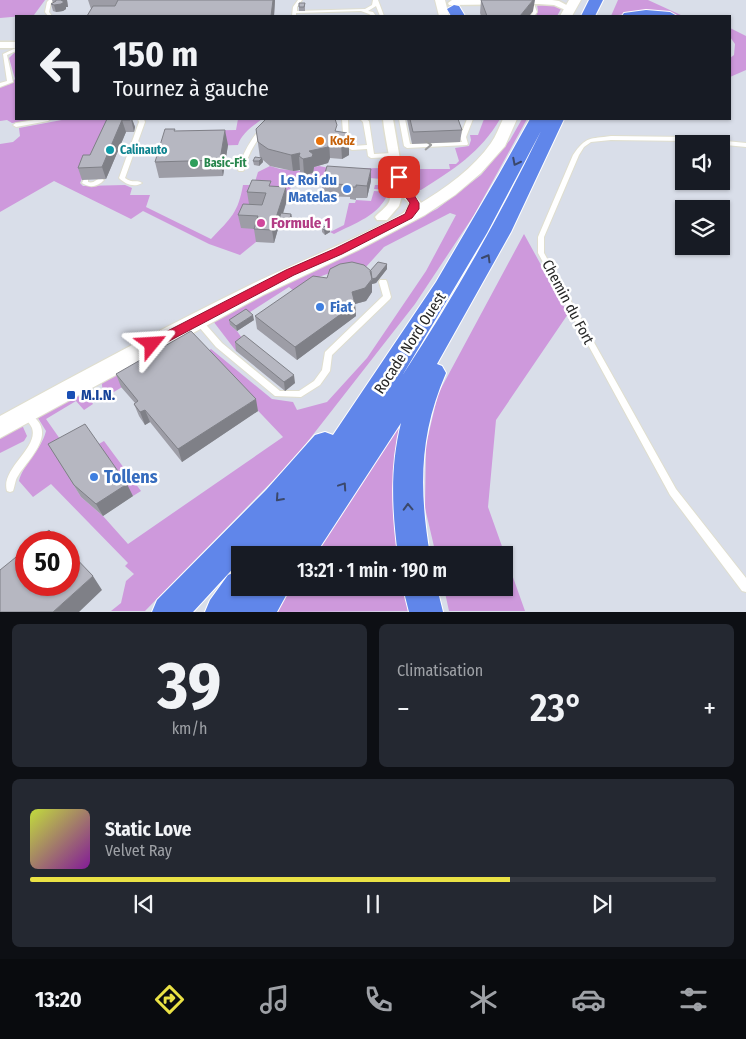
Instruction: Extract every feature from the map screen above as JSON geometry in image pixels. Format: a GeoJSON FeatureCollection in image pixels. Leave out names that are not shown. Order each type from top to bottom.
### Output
{"type":"FeatureCollection","features":[{"type":"Feature","properties":{"kind":"highway"},"geometry":{"type":"LineString","coordinates":[[588,15],[596,0]]}},
{"type":"Feature","properties":{"kind":"highway"},"geometry":{"type":"LineString","coordinates":[[602,15],[609,0]]}},
{"type":"Feature","properties":{"kind":"highway"},"geometry":{"type":"LineString","coordinates":[[653,0],[676,15]]}},
{"type":"Feature","properties":{"kind":"highway"},"geometry":{"type":"LineString","coordinates":[[638,15],[676,15]]}},
{"type":"Feature","properties":{"kind":"highway","name":"Rocade Nord Ouest"},"geometry":{"type":"LineString","coordinates":[[270,546],[351,433],[412,342],[497,198],[537,120]]}},
{"type":"Feature","properties":{"kind":"highway","name":"Rocade Nord Ouest"},"geometry":{"type":"LineString","coordinates":[[302,546],[414,381],[462,300],[506,223],[555,120]]}},
{"type":"Feature","properties":{"kind":"highway"},"geometry":{"type":"LineString","coordinates":[[413,546],[407,492],[407,472],[412,433],[417,409],[452,336],[462,300]]}},
{"type":"Feature","properties":{"kind":"highway"},"geometry":{"type":"LineString","coordinates":[[169,612],[277,500],[309,464],[374,382],[412,342]]}},
{"type":"Feature","properties":{"kind":"highway"},"geometry":{"type":"LineString","coordinates":[[222,612],[234,596]]}},
{"type":"Feature","properties":{"kind":"highway"},"geometry":{"type":"LineString","coordinates":[[257,612],[268,596]]}},
{"type":"Feature","properties":{"kind":"highway"},"geometry":{"type":"LineString","coordinates":[[422,596],[426,612]]}},
{"type":"Feature","properties":{"kind":"main road"},"geometry":{"type":"LineString","coordinates":[[0,428],[93,376],[290,273],[338,252],[411,208],[468,166],[492,142],[509,120]]}},
{"type":"Feature","properties":{"kind":"main road"},"geometry":{"type":"LineString","coordinates":[[0,417],[78,372],[382,217],[411,208]]}},
{"type":"Feature","properties":{"kind":"street"},"geometry":{"type":"LineString","coordinates":[[440,0],[452,10],[546,0]]}},
{"type":"Feature","properties":{"kind":"street"},"geometry":{"type":"LineString","coordinates":[[536,2],[556,3],[570,8]]}},
{"type":"Feature","properties":{"kind":"street"},"geometry":{"type":"LineString","coordinates":[[0,45],[15,47]]}},
{"type":"Feature","properties":{"kind":"street"},"geometry":{"type":"LineString","coordinates":[[382,217],[392,207],[395,200],[394,160],[388,120]]}},
{"type":"Feature","properties":{"kind":"street"},"geometry":{"type":"LineString","coordinates":[[394,160],[411,208]]}},
{"type":"Feature","properties":{"kind":"lane"},"geometry":{"type":"LineString","coordinates":[[49,15],[47,12],[49,2],[52,0]]}},
{"type":"Feature","properties":{"kind":"lane"},"geometry":{"type":"LineString","coordinates":[[300,0],[294,14],[358,11],[372,15]]}},
{"type":"Feature","properties":{"kind":"lane"},"geometry":{"type":"LineString","coordinates":[[358,11],[372,8],[375,0]]}},
{"type":"Feature","properties":{"kind":"lane"},"geometry":{"type":"LineString","coordinates":[[375,0],[382,15]]}},
{"type":"Feature","properties":{"kind":"lane"},"geometry":{"type":"LineString","coordinates":[[533,15],[536,2]]}},
{"type":"Feature","properties":{"kind":"lane"},"geometry":{"type":"LineString","coordinates":[[0,85],[10,82],[5,54],[15,48]]}},
{"type":"Feature","properties":{"kind":"lane"},"geometry":{"type":"LineString","coordinates":[[16,124],[42,120]]}},
{"type":"Feature","properties":{"kind":"lane"},"geometry":{"type":"LineString","coordinates":[[139,183],[128,183],[122,178],[141,120]]}},
{"type":"Feature","properties":{"kind":"lane"},"geometry":{"type":"LineString","coordinates":[[241,170],[244,154],[254,138],[271,120]]}},
{"type":"Feature","properties":{"kind":"lane"},"geometry":{"type":"LineString","coordinates":[[345,120],[346,144],[352,148],[368,147]]}},
{"type":"Feature","properties":{"kind":"lane"},"geometry":{"type":"LineString","coordinates":[[364,120],[371,156],[394,160]]}},
{"type":"Feature","properties":{"kind":"lane"},"geometry":{"type":"LineString","coordinates":[[402,120],[407,146],[465,144],[464,137],[470,120]]}},
{"type":"Feature","properties":{"kind":"lane","name":"Chemin du Fort"},"geometry":{"type":"LineString","coordinates":[[746,145],[666,138],[612,138],[589,141],[582,146],[576,155],[541,237],[540,245],[545,262],[673,492],[746,588]]}},
{"type":"Feature","properties":{"kind":"lane"},"geometry":{"type":"LineString","coordinates":[[86,180],[85,183],[90,185],[101,180]]}},
{"type":"Feature","properties":{"kind":"lane"},"geometry":{"type":"LineString","coordinates":[[198,321],[219,346],[278,394],[301,394],[317,383],[326,372],[328,354],[387,297],[383,282]]}},
{"type":"Feature","properties":{"kind":"lane"},"geometry":{"type":"LineString","coordinates":[[10,488],[12,477],[38,434],[36,425],[25,413]]}},
{"type":"Feature","properties":{"kind":"shaded area"},"geometry":{"type":"Polygon","coordinates":[[[0,0],[45,0],[34,15],[15,15],[15,17],[0,18],[0,0]]]}},
{"type":"Feature","properties":{"kind":"shaded area"},"geometry":{"type":"Polygon","coordinates":[[[618,0],[648,0],[681,15],[639,12],[611,15],[618,0]]]}},
{"type":"Feature","properties":{"kind":"shaded area"},"geometry":{"type":"Polygon","coordinates":[[[537,4],[554,4],[561,9],[558,15],[536,15],[538,11],[537,4]]]}},
{"type":"Feature","properties":{"kind":"shaded area"},"geometry":{"type":"Polygon","coordinates":[[[731,28],[746,36],[746,70],[731,77],[731,57],[734,55],[735,44],[731,38],[731,28]]]}},
{"type":"Feature","properties":{"kind":"shaded area"},"geometry":{"type":"Polygon","coordinates":[[[15,52],[15,79],[9,58],[15,52]]]}},
{"type":"Feature","properties":{"kind":"shaded area"},"geometry":{"type":"Polygon","coordinates":[[[15,79],[15,120],[32,120],[12,123],[7,120],[0,121],[0,87],[10,84],[15,79]]]}},
{"type":"Feature","properties":{"kind":"shaded area"},"geometry":{"type":"Polygon","coordinates":[[[62,120],[109,120],[80,183],[83,186],[125,185],[132,188],[130,195],[150,195],[146,207],[211,239],[233,215],[239,202],[243,185],[254,185],[258,172],[270,166],[300,171],[302,175],[309,175],[314,172],[309,168],[319,166],[334,169],[383,168],[383,163],[387,162],[390,190],[374,189],[375,185],[381,185],[382,179],[356,177],[326,182],[293,180],[287,200],[271,199],[256,242],[240,255],[209,244],[143,211],[131,219],[54,181],[0,212],[0,144],[13,142],[20,136],[19,128],[62,120]]]}},
{"type":"Feature","properties":{"kind":"shaded area"},"geometry":{"type":"Polygon","coordinates":[[[238,120],[261,120],[251,127],[238,145],[178,147],[177,131],[236,130],[238,120]]]}},
{"type":"Feature","properties":{"kind":"shaded area"},"geometry":{"type":"Polygon","coordinates":[[[484,120],[499,120],[475,151],[444,175],[421,190],[416,190],[408,183],[403,165],[416,169],[450,169],[449,164],[456,164],[459,161],[455,148],[469,146],[470,135],[478,135],[484,120]]]}},
{"type":"Feature","properties":{"kind":"shaded area"},"geometry":{"type":"Polygon","coordinates":[[[521,120],[526,120],[474,215],[415,304],[294,459],[145,611],[111,611],[121,603],[126,581],[134,574],[125,566],[128,563],[51,484],[33,497],[19,481],[24,469],[44,438],[46,431],[38,418],[39,415],[78,392],[88,395],[93,404],[84,410],[76,401],[46,419],[60,439],[50,447],[81,497],[103,516],[128,544],[283,437],[204,354],[211,349],[272,399],[293,402],[297,410],[327,402],[367,358],[426,271],[456,215],[450,213],[384,247],[365,268],[344,268],[316,278],[294,291],[289,287],[230,325],[246,344],[236,351],[213,321],[285,283],[437,209],[481,175],[510,140],[521,120]]]}},
{"type":"Feature","properties":{"kind":"shaded area"},"geometry":{"type":"Polygon","coordinates":[[[374,191],[389,192],[385,200],[373,213],[334,234],[330,232],[344,225],[349,203],[355,203],[356,200],[371,201],[374,191]]]}},
{"type":"Feature","properties":{"kind":"shaded area"},"geometry":{"type":"Polygon","coordinates":[[[524,234],[568,314],[496,420],[488,507],[502,546],[434,546],[425,508],[426,445],[438,394],[524,234]]]}},
{"type":"Feature","properties":{"kind":"shaded area"},"geometry":{"type":"Polygon","coordinates":[[[195,344],[107,396],[104,392],[103,378],[195,344]]]}},
{"type":"Feature","properties":{"kind":"shaded area"},"geometry":{"type":"Polygon","coordinates":[[[403,417],[401,546],[318,546],[403,417]]]}},
{"type":"Feature","properties":{"kind":"shaded area"},"geometry":{"type":"Polygon","coordinates":[[[17,427],[23,427],[27,436],[24,441],[0,453],[0,437],[17,427]]]}},
{"type":"Feature","properties":{"kind":"shaded area"},"geometry":{"type":"Polygon","coordinates":[[[104,441],[141,491],[133,496],[97,445],[104,441]]]}},
{"type":"Feature","properties":{"kind":"shaded area"},"geometry":{"type":"Polygon","coordinates":[[[513,577],[525,611],[449,611],[446,596],[513,596],[513,577]]]}},
{"type":"Feature","properties":{"kind":"shaded area"},"geometry":{"type":"Polygon","coordinates":[[[286,596],[409,596],[412,611],[275,612],[286,596]]]}},
{"type":"Feature","properties":{"kind":"building"},"geometry":{"type":"Polygon","coordinates":[[[56,0],[64,2],[61,4],[51,4],[56,0]]]}},
{"type":"Feature","properties":{"kind":"building"},"geometry":{"type":"Polygon","coordinates":[[[118,0],[273,0],[271,15],[88,15],[93,6],[115,6],[118,0]]]}},
{"type":"Feature","properties":{"kind":"building"},"geometry":{"type":"Polygon","coordinates":[[[481,0],[533,0],[521,15],[487,15],[481,0]]]}},
{"type":"Feature","properties":{"kind":"building"},"geometry":{"type":"Polygon","coordinates":[[[299,3],[305,3],[304,7],[299,7],[299,3]]]}},
{"type":"Feature","properties":{"kind":"building"},"geometry":{"type":"Polygon","coordinates":[[[107,120],[122,120],[102,167],[78,168],[83,155],[90,155],[107,120]]]}},
{"type":"Feature","properties":{"kind":"building"},"geometry":{"type":"Polygon","coordinates":[[[265,120],[335,120],[337,125],[335,131],[347,133],[349,139],[341,143],[329,142],[328,147],[309,151],[313,154],[312,157],[303,159],[299,156],[300,153],[291,155],[268,149],[258,142],[256,129],[265,120]]]}},
{"type":"Feature","properties":{"kind":"building"},"geometry":{"type":"Polygon","coordinates":[[[410,120],[458,120],[462,130],[413,132],[410,120]]]}},
{"type":"Feature","properties":{"kind":"building"},"geometry":{"type":"Polygon","coordinates":[[[165,129],[175,129],[174,131],[225,130],[220,160],[155,162],[165,129]]]}},
{"type":"Feature","properties":{"kind":"building"},"geometry":{"type":"Polygon","coordinates":[[[255,157],[262,158],[259,161],[253,161],[255,157]]]}},
{"type":"Feature","properties":{"kind":"building"},"geometry":{"type":"Polygon","coordinates":[[[327,166],[371,169],[367,186],[356,185],[356,187],[350,187],[350,185],[322,183],[327,166]]]}},
{"type":"Feature","properties":{"kind":"building"},"geometry":{"type":"Polygon","coordinates":[[[252,180],[271,181],[269,186],[286,187],[272,230],[254,229],[258,216],[238,215],[243,204],[262,205],[266,193],[247,192],[252,180]]]}},
{"type":"Feature","properties":{"kind":"building"},"geometry":{"type":"Polygon","coordinates":[[[281,213],[291,214],[288,226],[277,225],[281,213]]]}},
{"type":"Feature","properties":{"kind":"building"},"geometry":{"type":"Polygon","coordinates":[[[327,225],[330,227],[324,230],[322,228],[327,225]]]}},
{"type":"Feature","properties":{"kind":"building"},"geometry":{"type":"Polygon","coordinates":[[[352,262],[364,265],[371,271],[372,279],[365,288],[352,292],[355,304],[295,347],[255,316],[313,276],[327,278],[330,269],[340,264],[352,262]]]}},
{"type":"Feature","properties":{"kind":"building"},"geometry":{"type":"Polygon","coordinates":[[[378,262],[387,264],[376,278],[372,279],[370,271],[378,262]]]}},
{"type":"Feature","properties":{"kind":"building"},"geometry":{"type":"Polygon","coordinates":[[[246,309],[253,315],[236,326],[229,320],[246,309]]]}},
{"type":"Feature","properties":{"kind":"building"},"geometry":{"type":"Polygon","coordinates":[[[191,331],[256,399],[178,449],[145,410],[140,412],[134,404],[138,401],[116,374],[191,331]]]}},
{"type":"Feature","properties":{"kind":"building"},"geometry":{"type":"Polygon","coordinates":[[[244,335],[294,375],[284,382],[235,342],[244,335]]]}},
{"type":"Feature","properties":{"kind":"building","name":"Tollens"},"geometry":{"type":"Polygon","coordinates":[[[85,424],[127,484],[96,504],[74,485],[48,444],[85,424]]]}},
{"type":"Feature","properties":{"kind":"building"},"geometry":{"type":"Polygon","coordinates":[[[15,558],[15,596],[71,596],[53,612],[0,612],[0,570],[15,558]]]}},
{"type":"Feature","properties":{"kind":"building"},"geometry":{"type":"Polygon","coordinates":[[[80,562],[93,576],[80,588],[80,562]]]}},
{"type":"Feature","properties":{"kind":"place","name":"Kodz"},"geometry":{"type":"Point","coordinates":[320,141]}},
{"type":"Feature","properties":{"kind":"place","name":"Calinauto"},"geometry":{"type":"Point","coordinates":[110,150]}},
{"type":"Feature","properties":{"kind":"place","name":"Basic-Fit"},"geometry":{"type":"Point","coordinates":[194,163]}},
{"type":"Feature","properties":{"kind":"place","name":"Le Roi du Matelas"},"geometry":{"type":"Point","coordinates":[347,189]}},
{"type":"Feature","properties":{"kind":"place","name":"Formule 1"},"geometry":{"type":"Point","coordinates":[261,223]}},
{"type":"Feature","properties":{"kind":"place","name":"Fiat"},"geometry":{"type":"Point","coordinates":[320,307]}},
{"type":"Feature","properties":{"kind":"place","name":"M.I.N."},"geometry":{"type":"Point","coordinates":[71,395]}},
{"type":"Feature","properties":{"kind":"place","name":"Tollens"},"geometry":{"type":"Point","coordinates":[94,477]}},
{"type":"Feature","properties":{"kind":"route"},"geometry":{"type":"LineString","coordinates":[[152,344],[290,273],[338,252],[408,216],[414,209],[415,203],[399,177]]}}]}
